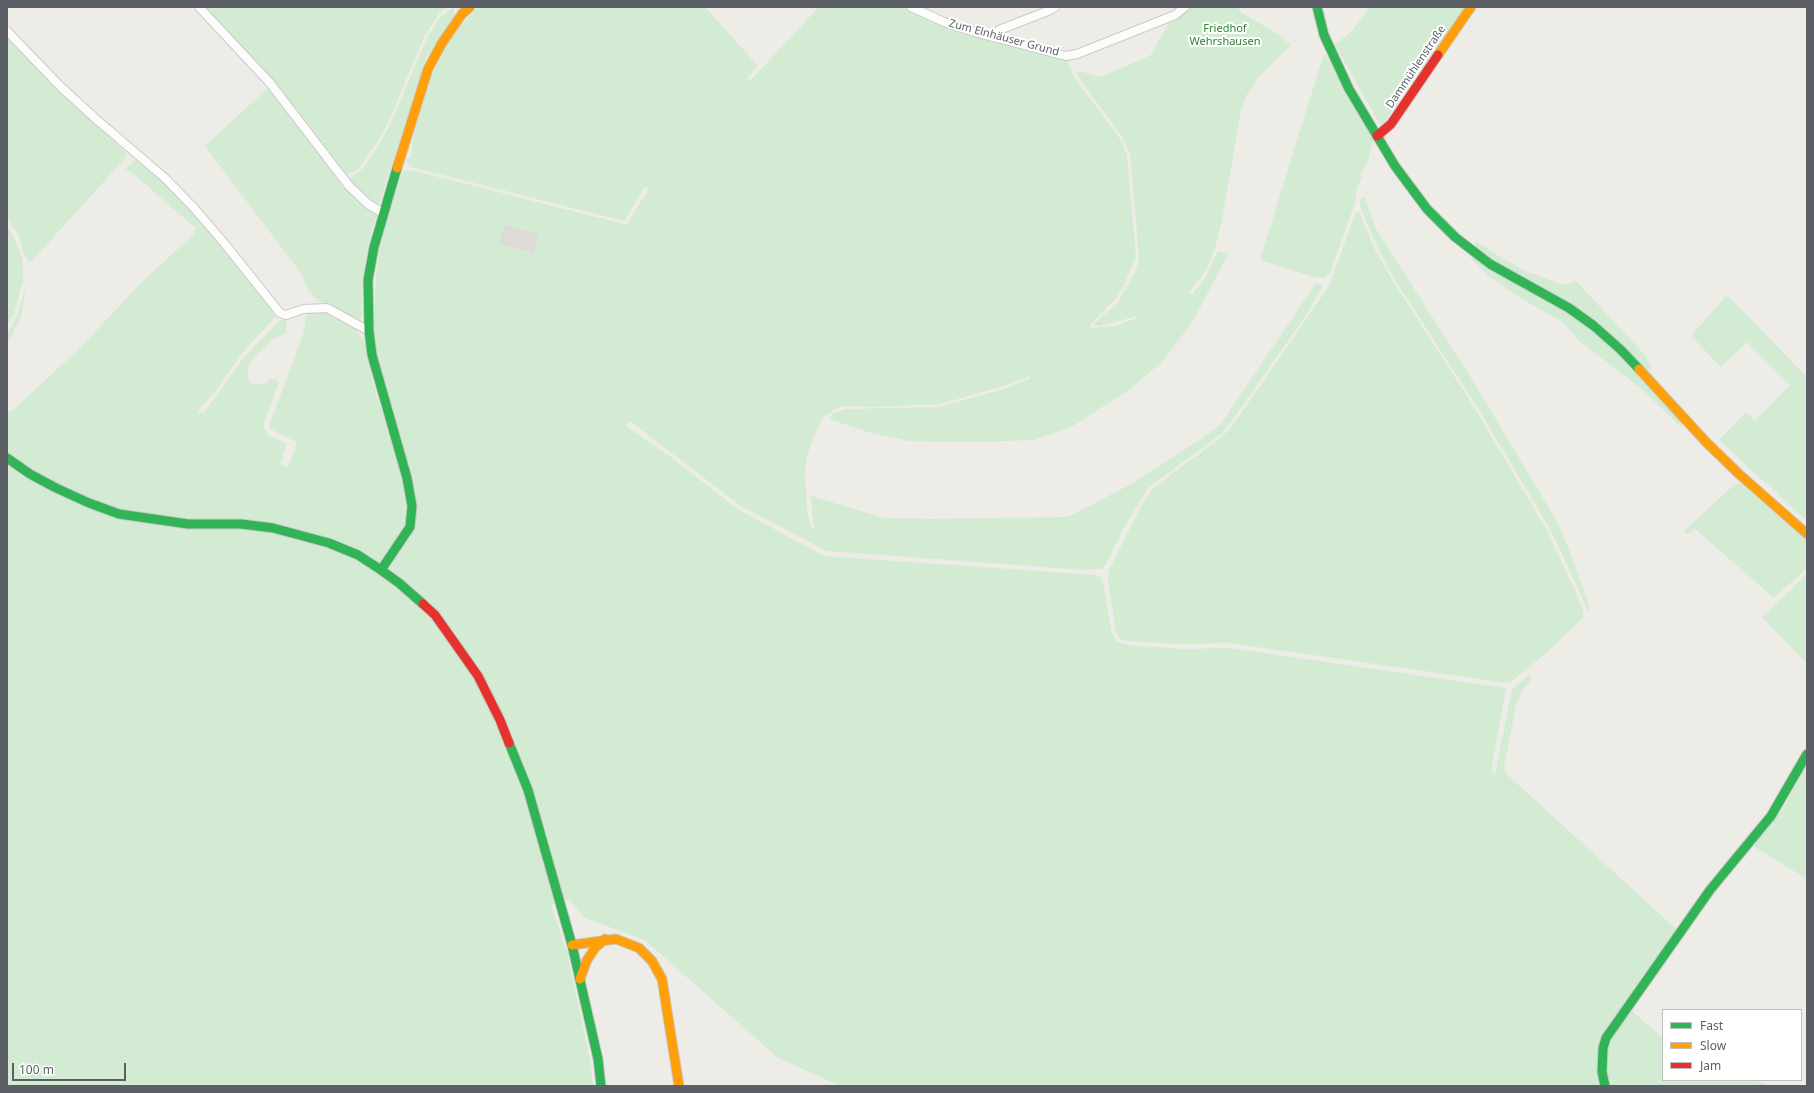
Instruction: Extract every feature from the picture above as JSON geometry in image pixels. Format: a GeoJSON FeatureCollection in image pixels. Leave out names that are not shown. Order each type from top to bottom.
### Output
{"type":"FeatureCollection","features":[{"type":"Feature","properties":{"kind":"street"},"geometry":{"type":"LineString","coordinates":[[199,7],[270,83],[349,186],[368,204],[383,213]]}},
{"type":"Feature","properties":{"kind":"street"},"geometry":{"type":"LineString","coordinates":[[381,570],[410,527],[412,506],[407,478],[374,362],[369,332],[368,280],[374,247],[383,213],[428,69],[462,11],[470,7]]}},
{"type":"Feature","properties":{"kind":"street","name":"Zum Elnhäuser Grund"},"geometry":{"type":"LineString","coordinates":[[912,7],[944,22],[993,37],[1066,56],[1077,54],[1175,15],[1185,7]]}},
{"type":"Feature","properties":{"kind":"street"},"geometry":{"type":"LineString","coordinates":[[993,37],[999,30],[1055,7]]}},
{"type":"Feature","properties":{"kind":"street"},"geometry":{"type":"LineString","coordinates":[[1317,7],[1326,40],[1349,89],[1377,136],[1417,196],[1455,237],[1490,264],[1570,308],[1594,326],[1621,350],[1706,442],[1739,474],[1807,534]]}},
{"type":"Feature","properties":{"kind":"street","name":"Dammühlenstraße"},"geometry":{"type":"LineString","coordinates":[[1377,136],[1392,124],[1471,7]]}},
{"type":"Feature","properties":{"kind":"street"},"geometry":{"type":"LineString","coordinates":[[7,31],[70,95],[170,183],[225,244],[280,313],[286,315],[304,309],[327,308],[369,332]]}},
{"type":"Feature","properties":{"kind":"street"},"geometry":{"type":"LineString","coordinates":[[7,458],[30,474],[56,488],[118,514],[188,524],[241,524],[273,528],[329,543],[358,555],[381,570],[399,583],[435,615],[478,676],[500,720],[528,790],[572,945],[598,1059],[601,1086]]}},
{"type":"Feature","properties":{"kind":"street"},"geometry":{"type":"LineString","coordinates":[[1605,1086],[1602,1072],[1603,1048],[1606,1038],[1710,890],[1771,816],[1807,754]]}},
{"type":"Feature","properties":{"kind":"street"},"geometry":{"type":"LineString","coordinates":[[572,945],[605,939],[616,939],[625,941],[639,948],[648,955],[658,971],[665,994],[679,1086]]}},
{"type":"Feature","properties":{"kind":"street"},"geometry":{"type":"LineString","coordinates":[[580,979],[587,960],[595,948],[605,939]]}},
{"type":"Feature","properties":{"kind":"shaded area"},"geometry":{"type":"Polygon","coordinates":[[[504,224],[540,234],[534,254],[499,244],[504,224]]]}},
{"type":"Feature","properties":{"kind":"green space"},"geometry":{"type":"Polygon","coordinates":[[[201,7],[446,7],[438,15],[425,35],[387,125],[377,143],[354,172],[342,174],[201,7]]]}},
{"type":"Feature","properties":{"kind":"green space","name":"Friedhof Wehrshausen"},"geometry":{"type":"Polygon","coordinates":[[[478,7],[705,7],[758,66],[747,78],[750,81],[819,7],[904,7],[993,38],[1067,60],[1074,77],[1120,139],[1127,154],[1136,257],[1124,285],[1116,298],[1089,326],[1092,328],[1115,326],[1137,318],[1137,316],[1100,326],[1093,325],[1119,301],[1136,270],[1139,258],[1130,153],[1122,137],[1077,75],[1079,71],[1101,77],[1151,55],[1170,20],[1188,7],[1237,7],[1242,13],[1276,33],[1291,45],[1258,78],[1246,96],[1241,110],[1222,220],[1215,248],[1207,269],[1189,292],[1192,295],[1205,278],[1218,251],[1228,254],[1193,321],[1162,362],[1130,389],[1071,427],[1034,440],[978,442],[909,441],[874,434],[829,419],[834,413],[846,409],[939,407],[1007,388],[1031,378],[1029,376],[1004,386],[940,404],[839,407],[823,417],[815,433],[807,456],[805,472],[807,512],[812,528],[814,527],[811,496],[884,518],[933,519],[1063,517],[1072,515],[1133,483],[1204,437],[1221,424],[1315,284],[1323,285],[1307,314],[1221,434],[1148,488],[1124,528],[1105,566],[1101,569],[1085,570],[827,551],[741,506],[631,422],[628,421],[626,426],[672,458],[739,510],[824,556],[1095,575],[1102,578],[1112,633],[1117,642],[1129,645],[1181,649],[1229,648],[1506,688],[1491,771],[1495,775],[1512,690],[1529,674],[1532,679],[1521,692],[1516,705],[1504,767],[1506,772],[1676,929],[1625,1005],[1662,1037],[1662,1081],[1756,1081],[1773,1086],[841,1086],[778,1058],[645,940],[585,918],[569,899],[551,905],[567,952],[591,1065],[593,1086],[7,1086],[7,410],[9,412],[13,410],[79,349],[142,282],[193,235],[196,226],[193,226],[135,175],[125,169],[137,160],[163,181],[223,245],[276,316],[242,353],[218,388],[197,412],[204,413],[242,360],[280,320],[286,320],[286,334],[275,338],[252,359],[248,371],[249,382],[253,385],[265,384],[270,379],[275,379],[279,382],[263,426],[268,435],[285,443],[286,446],[280,464],[288,467],[296,446],[296,442],[270,429],[269,426],[303,335],[308,313],[324,312],[356,329],[366,344],[373,383],[403,480],[373,330],[376,279],[380,246],[387,217],[403,171],[409,170],[455,181],[627,225],[649,188],[645,187],[624,221],[411,167],[405,160],[407,158],[411,158],[414,129],[433,72],[453,34],[478,7]],[[504,224],[499,244],[534,254],[540,234],[504,224]]]}},
{"type":"Feature","properties":{"kind":"green space"},"geometry":{"type":"Polygon","coordinates":[[[1369,7],[1467,7],[1381,126],[1335,45],[1353,30],[1369,7]]]}},
{"type":"Feature","properties":{"kind":"green space"},"geometry":{"type":"Polygon","coordinates":[[[452,8],[454,9],[455,15],[426,58],[378,207],[376,207],[346,179],[355,175],[363,168],[379,145],[389,127],[428,36],[440,18],[452,8]]]}},
{"type":"Feature","properties":{"kind":"green space"},"geometry":{"type":"Polygon","coordinates":[[[7,36],[124,151],[127,156],[30,263],[25,256],[18,234],[7,219],[7,36]]]}},
{"type":"Feature","properties":{"kind":"green space"},"geometry":{"type":"Polygon","coordinates":[[[1324,53],[1340,77],[1373,140],[1367,164],[1360,175],[1362,178],[1356,189],[1356,200],[1330,273],[1324,278],[1314,277],[1260,260],[1324,53]]]}},
{"type":"Feature","properties":{"kind":"green space"},"geometry":{"type":"Polygon","coordinates":[[[269,87],[301,129],[379,214],[374,221],[368,247],[362,282],[362,314],[360,321],[332,305],[318,301],[314,297],[308,290],[300,272],[205,146],[269,87]]]}},
{"type":"Feature","properties":{"kind":"green space"},"geometry":{"type":"Polygon","coordinates":[[[1364,196],[1376,229],[1473,381],[1556,520],[1569,549],[1586,597],[1589,607],[1588,612],[1549,527],[1476,405],[1393,277],[1378,248],[1360,206],[1360,200],[1364,196]]]}},
{"type":"Feature","properties":{"kind":"green space"},"geometry":{"type":"Polygon","coordinates":[[[1356,212],[1359,212],[1375,250],[1391,278],[1474,407],[1546,529],[1576,592],[1583,611],[1583,617],[1580,621],[1546,653],[1508,683],[1229,643],[1181,644],[1129,641],[1122,640],[1116,632],[1108,579],[1109,570],[1141,506],[1151,491],[1170,475],[1221,438],[1233,425],[1329,286],[1356,212]]]}},
{"type":"Feature","properties":{"kind":"green space"},"geometry":{"type":"Polygon","coordinates":[[[7,226],[14,237],[22,258],[23,280],[14,313],[7,325],[7,226]]]}},
{"type":"Feature","properties":{"kind":"green space"},"geometry":{"type":"Polygon","coordinates":[[[1476,241],[1527,272],[1564,285],[1576,281],[1643,353],[1652,366],[1641,375],[1683,422],[1681,427],[1642,389],[1579,341],[1563,322],[1522,299],[1488,276],[1472,259],[1471,254],[1476,241]]]}},
{"type":"Feature","properties":{"kind":"green space"},"geometry":{"type":"Polygon","coordinates":[[[26,286],[21,317],[7,344],[7,335],[18,313],[26,286]]]}},
{"type":"Feature","properties":{"kind":"green space"},"geometry":{"type":"Polygon","coordinates":[[[1725,297],[1728,297],[1739,307],[1807,377],[1807,521],[1719,440],[1746,412],[1755,421],[1790,385],[1747,342],[1721,367],[1691,336],[1725,297]]]}},
{"type":"Feature","properties":{"kind":"green space"},"geometry":{"type":"Polygon","coordinates":[[[1735,484],[1742,484],[1807,540],[1807,568],[1774,598],[1695,529],[1687,534],[1684,533],[1684,531],[1735,484]]]}},
{"type":"Feature","properties":{"kind":"green space"},"geometry":{"type":"Polygon","coordinates":[[[1807,574],[1807,664],[1762,617],[1807,574]]]}},
{"type":"Feature","properties":{"kind":"green space"},"geometry":{"type":"Polygon","coordinates":[[[1807,764],[1807,879],[1755,847],[1755,843],[1783,808],[1807,764]]]}},
{"type":"Feature","properties":{"kind":"traffic: fast"},"geometry":{"type":"LineString","coordinates":[[1317,7],[1324,35],[1349,89],[1395,166],[1427,209],[1455,237],[1490,264],[1569,308],[1594,326],[1621,350],[1639,369]]}},
{"type":"Feature","properties":{"kind":"traffic: fast"},"geometry":{"type":"LineString","coordinates":[[381,570],[410,527],[412,506],[407,478],[372,355],[369,331],[368,280],[374,247],[397,168]]}},
{"type":"Feature","properties":{"kind":"traffic: fast"},"geometry":{"type":"LineString","coordinates":[[7,458],[30,474],[56,488],[89,503],[119,514],[188,524],[241,524],[273,528],[329,543],[358,555],[399,583],[423,604]]}},
{"type":"Feature","properties":{"kind":"traffic: fast"},"geometry":{"type":"LineString","coordinates":[[509,743],[528,790],[572,945],[598,1059],[601,1086]]}},
{"type":"Feature","properties":{"kind":"traffic: fast"},"geometry":{"type":"LineString","coordinates":[[1605,1086],[1602,1072],[1603,1048],[1606,1038],[1710,890],[1771,816],[1807,754]]}},
{"type":"Feature","properties":{"kind":"traffic: slow"},"geometry":{"type":"LineString","coordinates":[[397,168],[428,69],[442,43],[462,14],[470,7]]}},
{"type":"Feature","properties":{"kind":"traffic: slow"},"geometry":{"type":"LineString","coordinates":[[1438,55],[1471,7]]}},
{"type":"Feature","properties":{"kind":"traffic: slow"},"geometry":{"type":"LineString","coordinates":[[1639,369],[1706,442],[1739,474],[1807,534]]}},
{"type":"Feature","properties":{"kind":"traffic: slow"},"geometry":{"type":"LineString","coordinates":[[580,979],[587,960],[595,948],[605,939]]}},
{"type":"Feature","properties":{"kind":"traffic: slow"},"geometry":{"type":"LineString","coordinates":[[572,945],[616,939],[639,948],[652,961],[662,979],[679,1086]]}},
{"type":"Feature","properties":{"kind":"traffic: jam"},"geometry":{"type":"LineString","coordinates":[[1377,136],[1391,124],[1438,55]]}},
{"type":"Feature","properties":{"kind":"traffic: jam"},"geometry":{"type":"LineString","coordinates":[[423,604],[435,615],[478,676],[500,720],[509,743]]}}]}
